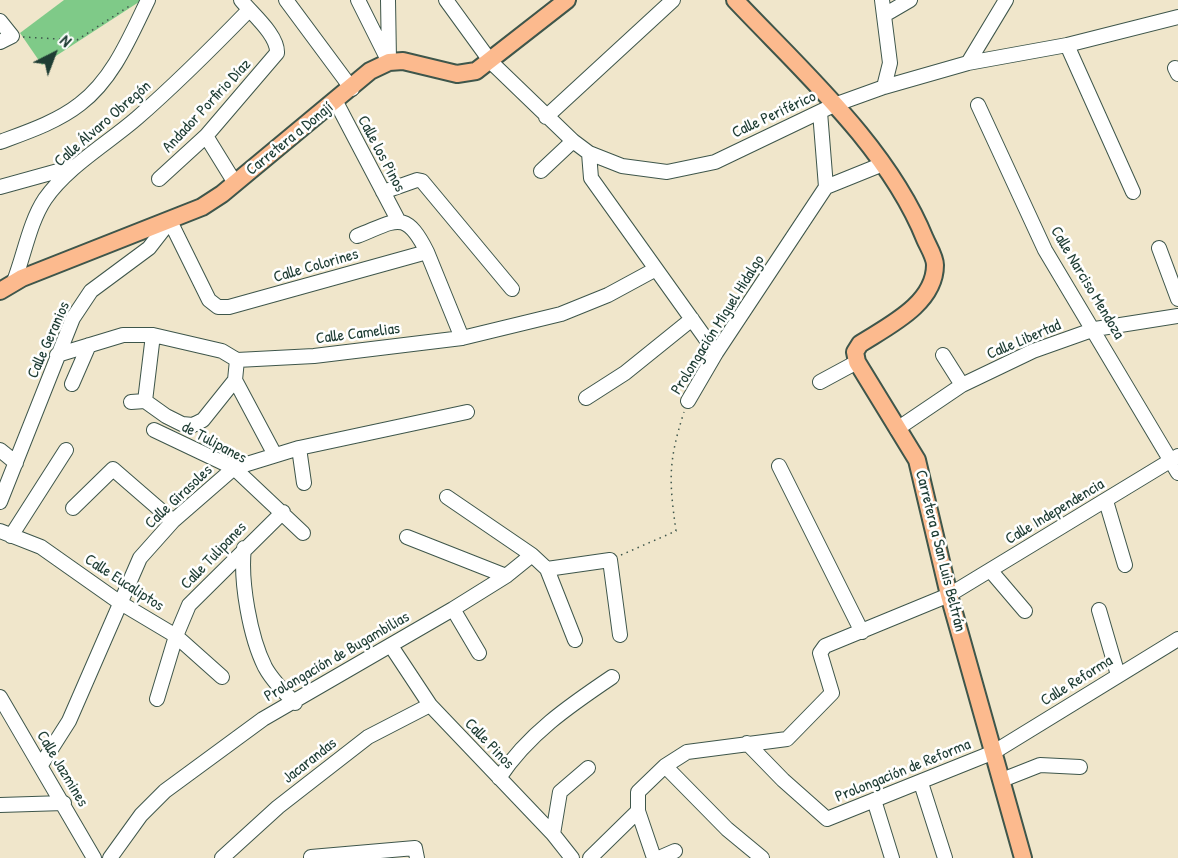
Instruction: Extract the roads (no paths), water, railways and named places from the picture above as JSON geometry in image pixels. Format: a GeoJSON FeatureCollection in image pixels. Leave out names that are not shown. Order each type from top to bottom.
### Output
{"type":"FeatureCollection","features":[{"type":"Feature","properties":{"kind":"main road"},"geometry":{"type":"LineString","coordinates":[[389,62],[403,61],[458,74],[476,71],[491,62],[567,0]]}},
{"type":"Feature","properties":{"kind":"main road"},"geometry":{"type":"LineString","coordinates":[[735,0],[827,108],[884,164],[917,219],[935,264],[926,294],[911,311],[860,344],[855,352],[857,362]]}},
{"type":"Feature","properties":{"kind":"main road","name":"Carretera a Donají"},"geometry":{"type":"LineString","coordinates":[[6,288],[202,207],[236,183],[352,89],[370,71],[389,62]]}},
{"type":"Feature","properties":{"kind":"main road","name":"Carretera a San Luis Beltrán"},"geometry":{"type":"LineString","coordinates":[[857,362],[917,460],[950,595],[1023,858]]}},
{"type":"Feature","properties":{"kind":"street"},"geometry":{"type":"LineString","coordinates":[[0,142],[37,128],[79,105],[99,87],[126,48],[148,0]]}},
{"type":"Feature","properties":{"kind":"street"},"geometry":{"type":"LineString","coordinates":[[286,0],[352,89]]}},
{"type":"Feature","properties":{"kind":"street"},"geometry":{"type":"LineString","coordinates":[[358,0],[389,62]]}},
{"type":"Feature","properties":{"kind":"street"},"geometry":{"type":"LineString","coordinates":[[388,0],[389,62]]}},
{"type":"Feature","properties":{"kind":"street","name":"Calle Periférico"},"geometry":{"type":"LineString","coordinates":[[446,0],[491,62],[573,141],[589,153],[622,166],[668,172],[715,162],[827,108],[884,87],[968,63],[1067,45],[1178,17]]}},
{"type":"Feature","properties":{"kind":"street"},"geometry":{"type":"LineString","coordinates":[[546,117],[673,0]]}},
{"type":"Feature","properties":{"kind":"street"},"geometry":{"type":"LineString","coordinates":[[882,0],[886,14],[890,63],[884,87]]}},
{"type":"Feature","properties":{"kind":"street"},"geometry":{"type":"LineString","coordinates":[[886,14],[910,0]]}},
{"type":"Feature","properties":{"kind":"street"},"geometry":{"type":"LineString","coordinates":[[968,63],[1006,0]]}},
{"type":"Feature","properties":{"kind":"street","name":"Andador Porfirio Díaz"},"geometry":{"type":"LineString","coordinates":[[159,179],[206,136],[277,53],[276,44],[245,5]]}},
{"type":"Feature","properties":{"kind":"street","name":"Calle Álvaro Obregón"},"geometry":{"type":"LineString","coordinates":[[6,288],[45,199],[76,166],[137,118],[245,5]]}},
{"type":"Feature","properties":{"kind":"street"},"geometry":{"type":"LineString","coordinates":[[0,21],[6,39]]}},
{"type":"Feature","properties":{"kind":"street"},"geometry":{"type":"LineString","coordinates":[[1067,45],[1133,192]]}},
{"type":"Feature","properties":{"kind":"street","name":"Calle los Pinos"},"geometry":{"type":"LineString","coordinates":[[336,102],[398,220],[407,222],[418,234],[427,252]]}},
{"type":"Feature","properties":{"kind":"street","name":"Calle Narciso Mendoza"},"geometry":{"type":"LineString","coordinates":[[978,105],[1045,250],[1176,463]]}},
{"type":"Feature","properties":{"kind":"street"},"geometry":{"type":"LineString","coordinates":[[827,108],[826,187],[884,164]]}},
{"type":"Feature","properties":{"kind":"street"},"geometry":{"type":"LineString","coordinates":[[206,136],[236,183]]}},
{"type":"Feature","properties":{"kind":"street"},"geometry":{"type":"LineString","coordinates":[[541,171],[573,141]]}},
{"type":"Feature","properties":{"kind":"street"},"geometry":{"type":"LineString","coordinates":[[589,153],[591,178],[716,353]]}},
{"type":"Feature","properties":{"kind":"street"},"geometry":{"type":"LineString","coordinates":[[0,187],[76,166]]}},
{"type":"Feature","properties":{"kind":"street"},"geometry":{"type":"LineString","coordinates":[[383,192],[417,180],[422,181],[512,289]]}},
{"type":"Feature","properties":{"kind":"street","name":"Prolongación Miguel Hidalgo"},"geometry":{"type":"LineString","coordinates":[[688,401],[716,353],[826,187]]}},
{"type":"Feature","properties":{"kind":"street"},"geometry":{"type":"LineString","coordinates":[[357,236],[398,220]]}},
{"type":"Feature","properties":{"kind":"street","name":"Calle Colorines"},"geometry":{"type":"LineString","coordinates":[[170,221],[209,300],[218,307],[229,307],[427,252]]}},
{"type":"Feature","properties":{"kind":"street","name":"Calle Geranios"},"geometry":{"type":"LineString","coordinates":[[0,502],[73,318],[91,291],[149,248],[170,221]]}},
{"type":"Feature","properties":{"kind":"street"},"geometry":{"type":"LineString","coordinates":[[1160,248],[1178,299]]}},
{"type":"Feature","properties":{"kind":"street"},"geometry":{"type":"LineString","coordinates":[[427,252],[462,338]]}},
{"type":"Feature","properties":{"kind":"street","name":"Calle Camelias"},"geometry":{"type":"LineString","coordinates":[[57,355],[123,335],[153,335],[222,351],[237,360],[314,356],[462,338],[561,314],[608,295],[656,269]]}},
{"type":"Feature","properties":{"kind":"street","name":"Calle Libertad"},"geometry":{"type":"LineString","coordinates":[[897,429],[962,385],[1033,351],[1095,329],[1178,316]]}},
{"type":"Feature","properties":{"kind":"street"},"geometry":{"type":"LineString","coordinates":[[586,398],[625,373],[692,319]]}},
{"type":"Feature","properties":{"kind":"street"},"geometry":{"type":"LineString","coordinates":[[153,335],[138,402],[182,424],[193,425],[203,420],[235,380],[237,360]]}},
{"type":"Feature","properties":{"kind":"street"},"geometry":{"type":"LineString","coordinates":[[72,384],[89,345]]}},
{"type":"Feature","properties":{"kind":"street"},"geometry":{"type":"LineString","coordinates":[[943,355],[962,385]]}},
{"type":"Feature","properties":{"kind":"street"},"geometry":{"type":"LineString","coordinates":[[820,382],[857,362]]}},
{"type":"Feature","properties":{"kind":"street"},"geometry":{"type":"LineString","coordinates":[[235,380],[275,455]]}},
{"type":"Feature","properties":{"kind":"street","name":"Calle Girasoles"},"geometry":{"type":"LineString","coordinates":[[41,765],[69,721],[140,558],[173,521],[234,468],[299,448],[467,412]]}},
{"type":"Feature","properties":{"kind":"street","name":"de Tulipanes"},"geometry":{"type":"LineString","coordinates":[[154,430],[234,468],[303,533]]}},
{"type":"Feature","properties":{"kind":"street"},"geometry":{"type":"LineString","coordinates":[[299,448],[304,483]]}},
{"type":"Feature","properties":{"kind":"street"},"geometry":{"type":"LineString","coordinates":[[5,533],[66,450]]}},
{"type":"Feature","properties":{"kind":"street"},"geometry":{"type":"LineString","coordinates":[[0,452],[16,463]]}},
{"type":"Feature","properties":{"kind":"street","name":"Calle Independencia"},"geometry":{"type":"LineString","coordinates":[[747,743],[787,739],[832,693],[820,653],[822,649],[950,595],[1106,501],[1176,463]]}},
{"type":"Feature","properties":{"kind":"street"},"geometry":{"type":"LineString","coordinates":[[779,466],[862,632]]}},
{"type":"Feature","properties":{"kind":"street"},"geometry":{"type":"LineString","coordinates":[[76,505],[113,469],[173,521]]}},
{"type":"Feature","properties":{"kind":"street"},"geometry":{"type":"LineString","coordinates":[[447,497],[532,555],[547,569],[575,640]]}},
{"type":"Feature","properties":{"kind":"street"},"geometry":{"type":"LineString","coordinates":[[1106,501],[1125,565]]}},
{"type":"Feature","properties":{"kind":"street","name":"Calle Tulipanes"},"geometry":{"type":"LineString","coordinates":[[157,699],[176,636],[189,605],[244,548],[283,512]]}},
{"type":"Feature","properties":{"kind":"street","name":"Calle Eucaliptos"},"geometry":{"type":"LineString","coordinates":[[5,533],[41,547],[119,602],[176,636],[222,676]]}},
{"type":"Feature","properties":{"kind":"street"},"geometry":{"type":"LineString","coordinates":[[407,537],[506,576]]}},
{"type":"Feature","properties":{"kind":"street"},"geometry":{"type":"LineString","coordinates":[[244,548],[242,564],[244,586],[256,641],[265,666],[295,703]]}},
{"type":"Feature","properties":{"kind":"street","name":"Prolongación de Bugambilias"},"geometry":{"type":"LineString","coordinates":[[110,858],[141,816],[165,791],[263,719],[295,703],[453,609],[506,576],[532,555]]}},
{"type":"Feature","properties":{"kind":"street"},"geometry":{"type":"LineString","coordinates":[[547,569],[610,560],[620,635]]}},
{"type":"Feature","properties":{"kind":"street"},"geometry":{"type":"LineString","coordinates":[[990,570],[1025,611]]}},
{"type":"Feature","properties":{"kind":"street"},"geometry":{"type":"LineString","coordinates":[[453,609],[479,653]]}},
{"type":"Feature","properties":{"kind":"street"},"geometry":{"type":"LineString","coordinates":[[1099,610],[1119,675]]}},
{"type":"Feature","properties":{"kind":"street","name":"Calle Reforma"},"geometry":{"type":"LineString","coordinates":[[994,752],[1178,639]]}},
{"type":"Feature","properties":{"kind":"street","name":"Calle Pinos"},"geometry":{"type":"LineString","coordinates":[[391,646],[430,705],[553,834],[572,858]]}},
{"type":"Feature","properties":{"kind":"street"},"geometry":{"type":"LineString","coordinates":[[499,778],[516,753],[553,717],[612,676]]}},
{"type":"Feature","properties":{"kind":"street","name":"Calle Jazmines"},"geometry":{"type":"LineString","coordinates":[[0,697],[4,717],[41,765],[94,858]]}},
{"type":"Feature","properties":{"kind":"street","name":"Jacarandas"},"geometry":{"type":"LineString","coordinates":[[222,858],[278,807],[368,737],[430,705]]}},
{"type":"Feature","properties":{"kind":"street"},"geometry":{"type":"LineString","coordinates":[[654,858],[638,811],[638,792],[665,766],[687,752],[747,743]]}},
{"type":"Feature","properties":{"kind":"street","name":"Prolongación de Reforma"},"geometry":{"type":"LineString","coordinates":[[747,743],[783,780],[827,819],[994,752]]}},
{"type":"Feature","properties":{"kind":"street"},"geometry":{"type":"LineString","coordinates":[[1002,780],[1040,765],[1080,767]]}},
{"type":"Feature","properties":{"kind":"street"},"geometry":{"type":"LineString","coordinates":[[665,766],[727,829],[762,858]]}},
{"type":"Feature","properties":{"kind":"street"},"geometry":{"type":"LineString","coordinates":[[553,834],[560,792],[588,768]]}},
{"type":"Feature","properties":{"kind":"street"},"geometry":{"type":"LineString","coordinates":[[921,783],[945,858]]}},
{"type":"Feature","properties":{"kind":"street"},"geometry":{"type":"LineString","coordinates":[[874,800],[892,858]]}},
{"type":"Feature","properties":{"kind":"street"},"geometry":{"type":"LineString","coordinates":[[0,805],[64,803]]}},
{"type":"Feature","properties":{"kind":"street"},"geometry":{"type":"LineString","coordinates":[[590,858],[638,811]]}},
{"type":"Feature","properties":{"kind":"street"},"geometry":{"type":"LineString","coordinates":[[302,844],[311,857],[415,848],[417,858]]}},
{"type":"Feature","properties":{"kind":"street"},"geometry":{"type":"LineString","coordinates":[[659,858],[675,851]]}}]}
